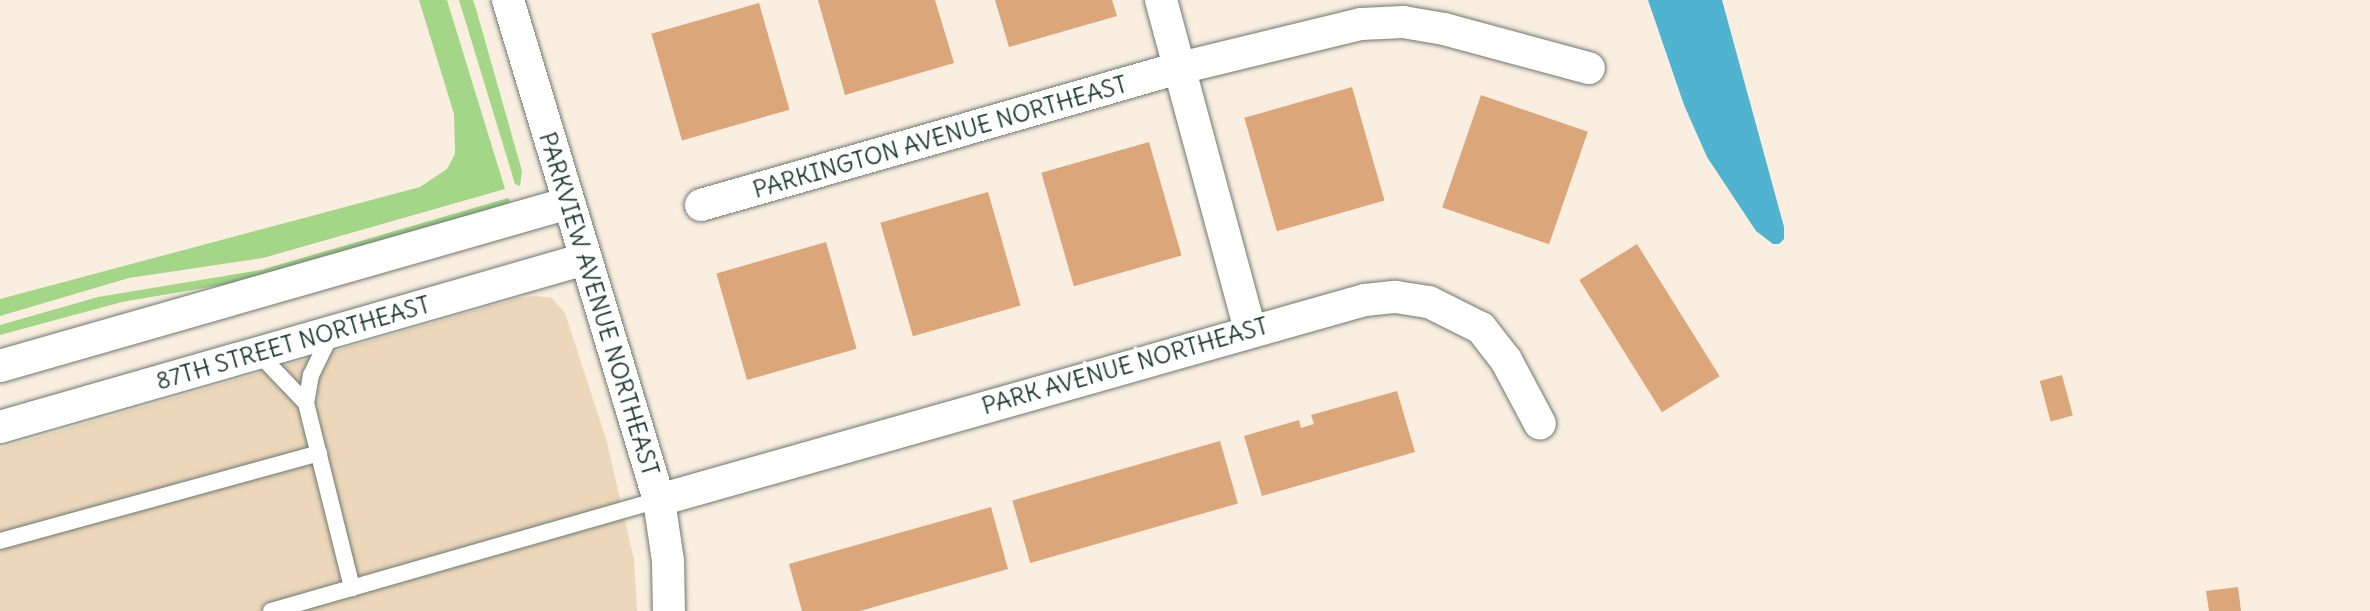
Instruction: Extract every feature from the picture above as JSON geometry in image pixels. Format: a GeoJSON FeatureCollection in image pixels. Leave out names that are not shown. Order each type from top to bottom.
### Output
{"type":"FeatureCollection","features":[{"type":"Feature","properties":{"kind":"street","name":"PARKVIEW AVENUE NORTHEAST"},"geometry":{"type":"LineString","coordinates":[[508,0],[659,500],[668,561],[669,611]]}},
{"type":"Feature","properties":{"kind":"street"},"geometry":{"type":"LineString","coordinates":[[1161,0],[1250,330]]}},
{"type":"Feature","properties":{"kind":"street","name":"PARKINGTON AVENUE NORTHEAST"},"geometry":{"type":"LineString","coordinates":[[701,205],[1180,68],[1361,24],[1403,22],[1589,68]]}},
{"type":"Feature","properties":{"kind":"street"},"geometry":{"type":"LineString","coordinates":[[0,366],[569,203]]}},
{"type":"Feature","properties":{"kind":"street","name":"87TH STREET NORTHEAST"},"geometry":{"type":"LineString","coordinates":[[0,427],[585,259]]}},
{"type":"Feature","properties":{"kind":"street","name":"PARK AVENUE NORTHEAST"},"geometry":{"type":"LineString","coordinates":[[659,500],[1250,330],[1365,300],[1396,297],[1429,302],[1481,328],[1506,360],[1540,424]]}},
{"type":"Feature","properties":{"kind":"lane"},"geometry":{"type":"LineString","coordinates":[[332,332],[311,375],[306,403],[352,588]]}},
{"type":"Feature","properties":{"kind":"lane"},"geometry":{"type":"LineString","coordinates":[[258,353],[306,403]]}},
{"type":"Feature","properties":{"kind":"lane"},"geometry":{"type":"LineString","coordinates":[[0,541],[319,453]]}},
{"type":"Feature","properties":{"kind":"lane"},"geometry":{"type":"LineString","coordinates":[[271,611],[659,500]]}},
{"type":"Feature","properties":{"kind":"shaded area"},"geometry":{"type":"Polygon","coordinates":[[[519,298],[552,298],[565,313],[607,442],[634,560],[637,611],[0,611],[0,448],[519,298]]]}},
{"type":"Feature","properties":{"kind":"green space"},"geometry":{"type":"Polygon","coordinates":[[[419,0],[447,0],[505,189],[263,258],[129,278],[0,316],[0,299],[420,187],[447,169],[455,154],[454,114],[419,0]]]}},
{"type":"Feature","properties":{"kind":"green space"},"geometry":{"type":"Polygon","coordinates":[[[459,0],[473,0],[476,9],[522,171],[520,186],[515,184],[459,0]]]}},
{"type":"Feature","properties":{"kind":"green space"},"geometry":{"type":"Polygon","coordinates":[[[508,198],[510,201],[495,212],[273,276],[122,302],[0,335],[0,325],[98,297],[261,270],[508,198]]]}},
{"type":"Feature","properties":{"kind":"water"},"geometry":{"type":"Polygon","coordinates":[[[1648,0],[1722,0],[1784,227],[1784,239],[1779,244],[1773,244],[1756,231],[1707,157],[1684,105],[1648,0]]]}},
{"type":"Feature","properties":{"kind":"building"},"geometry":{"type":"Polygon","coordinates":[[[818,0],[935,0],[954,63],[845,95],[818,0]]]}},
{"type":"Feature","properties":{"kind":"building"},"geometry":{"type":"Polygon","coordinates":[[[995,0],[1112,0],[1117,16],[1009,47],[995,0]]]}},
{"type":"Feature","properties":{"kind":"building"},"geometry":{"type":"Polygon","coordinates":[[[759,3],[790,110],[682,141],[651,34],[759,3]]]}},
{"type":"Feature","properties":{"kind":"building"},"geometry":{"type":"Polygon","coordinates":[[[1352,87],[1385,200],[1277,231],[1244,118],[1352,87]]]}},
{"type":"Feature","properties":{"kind":"building"},"geometry":{"type":"Polygon","coordinates":[[[1481,95],[1588,132],[1549,244],[1442,208],[1481,95]]]}},
{"type":"Feature","properties":{"kind":"building"},"geometry":{"type":"Polygon","coordinates":[[[1149,142],[1182,255],[1074,286],[1041,173],[1149,142]]]}},
{"type":"Feature","properties":{"kind":"building"},"geometry":{"type":"Polygon","coordinates":[[[988,192],[1021,305],[913,336],[880,223],[988,192]]]}},
{"type":"Feature","properties":{"kind":"building"},"geometry":{"type":"Polygon","coordinates":[[[826,242],[857,349],[747,380],[716,273],[826,242]]]}},
{"type":"Feature","properties":{"kind":"building"},"geometry":{"type":"Polygon","coordinates":[[[1637,244],[1720,376],[1662,412],[1579,280],[1637,244]]]}},
{"type":"Feature","properties":{"kind":"building"},"geometry":{"type":"Polygon","coordinates":[[[2062,375],[2073,416],[2051,422],[2040,381],[2062,375]]]}},
{"type":"Feature","properties":{"kind":"building"},"geometry":{"type":"Polygon","coordinates":[[[1397,391],[1415,452],[1262,496],[1244,436],[1299,420],[1301,428],[1314,424],[1311,415],[1397,391]]]}},
{"type":"Feature","properties":{"kind":"building"},"geometry":{"type":"Polygon","coordinates":[[[1220,441],[1238,503],[1030,563],[1012,501],[1220,441]]]}},
{"type":"Feature","properties":{"kind":"building"},"geometry":{"type":"Polygon","coordinates":[[[991,507],[1008,569],[860,611],[802,611],[789,564],[991,507]]]}},
{"type":"Feature","properties":{"kind":"building"},"geometry":{"type":"Polygon","coordinates":[[[2238,587],[2241,611],[2209,611],[2206,591],[2238,587]]]}}]}
